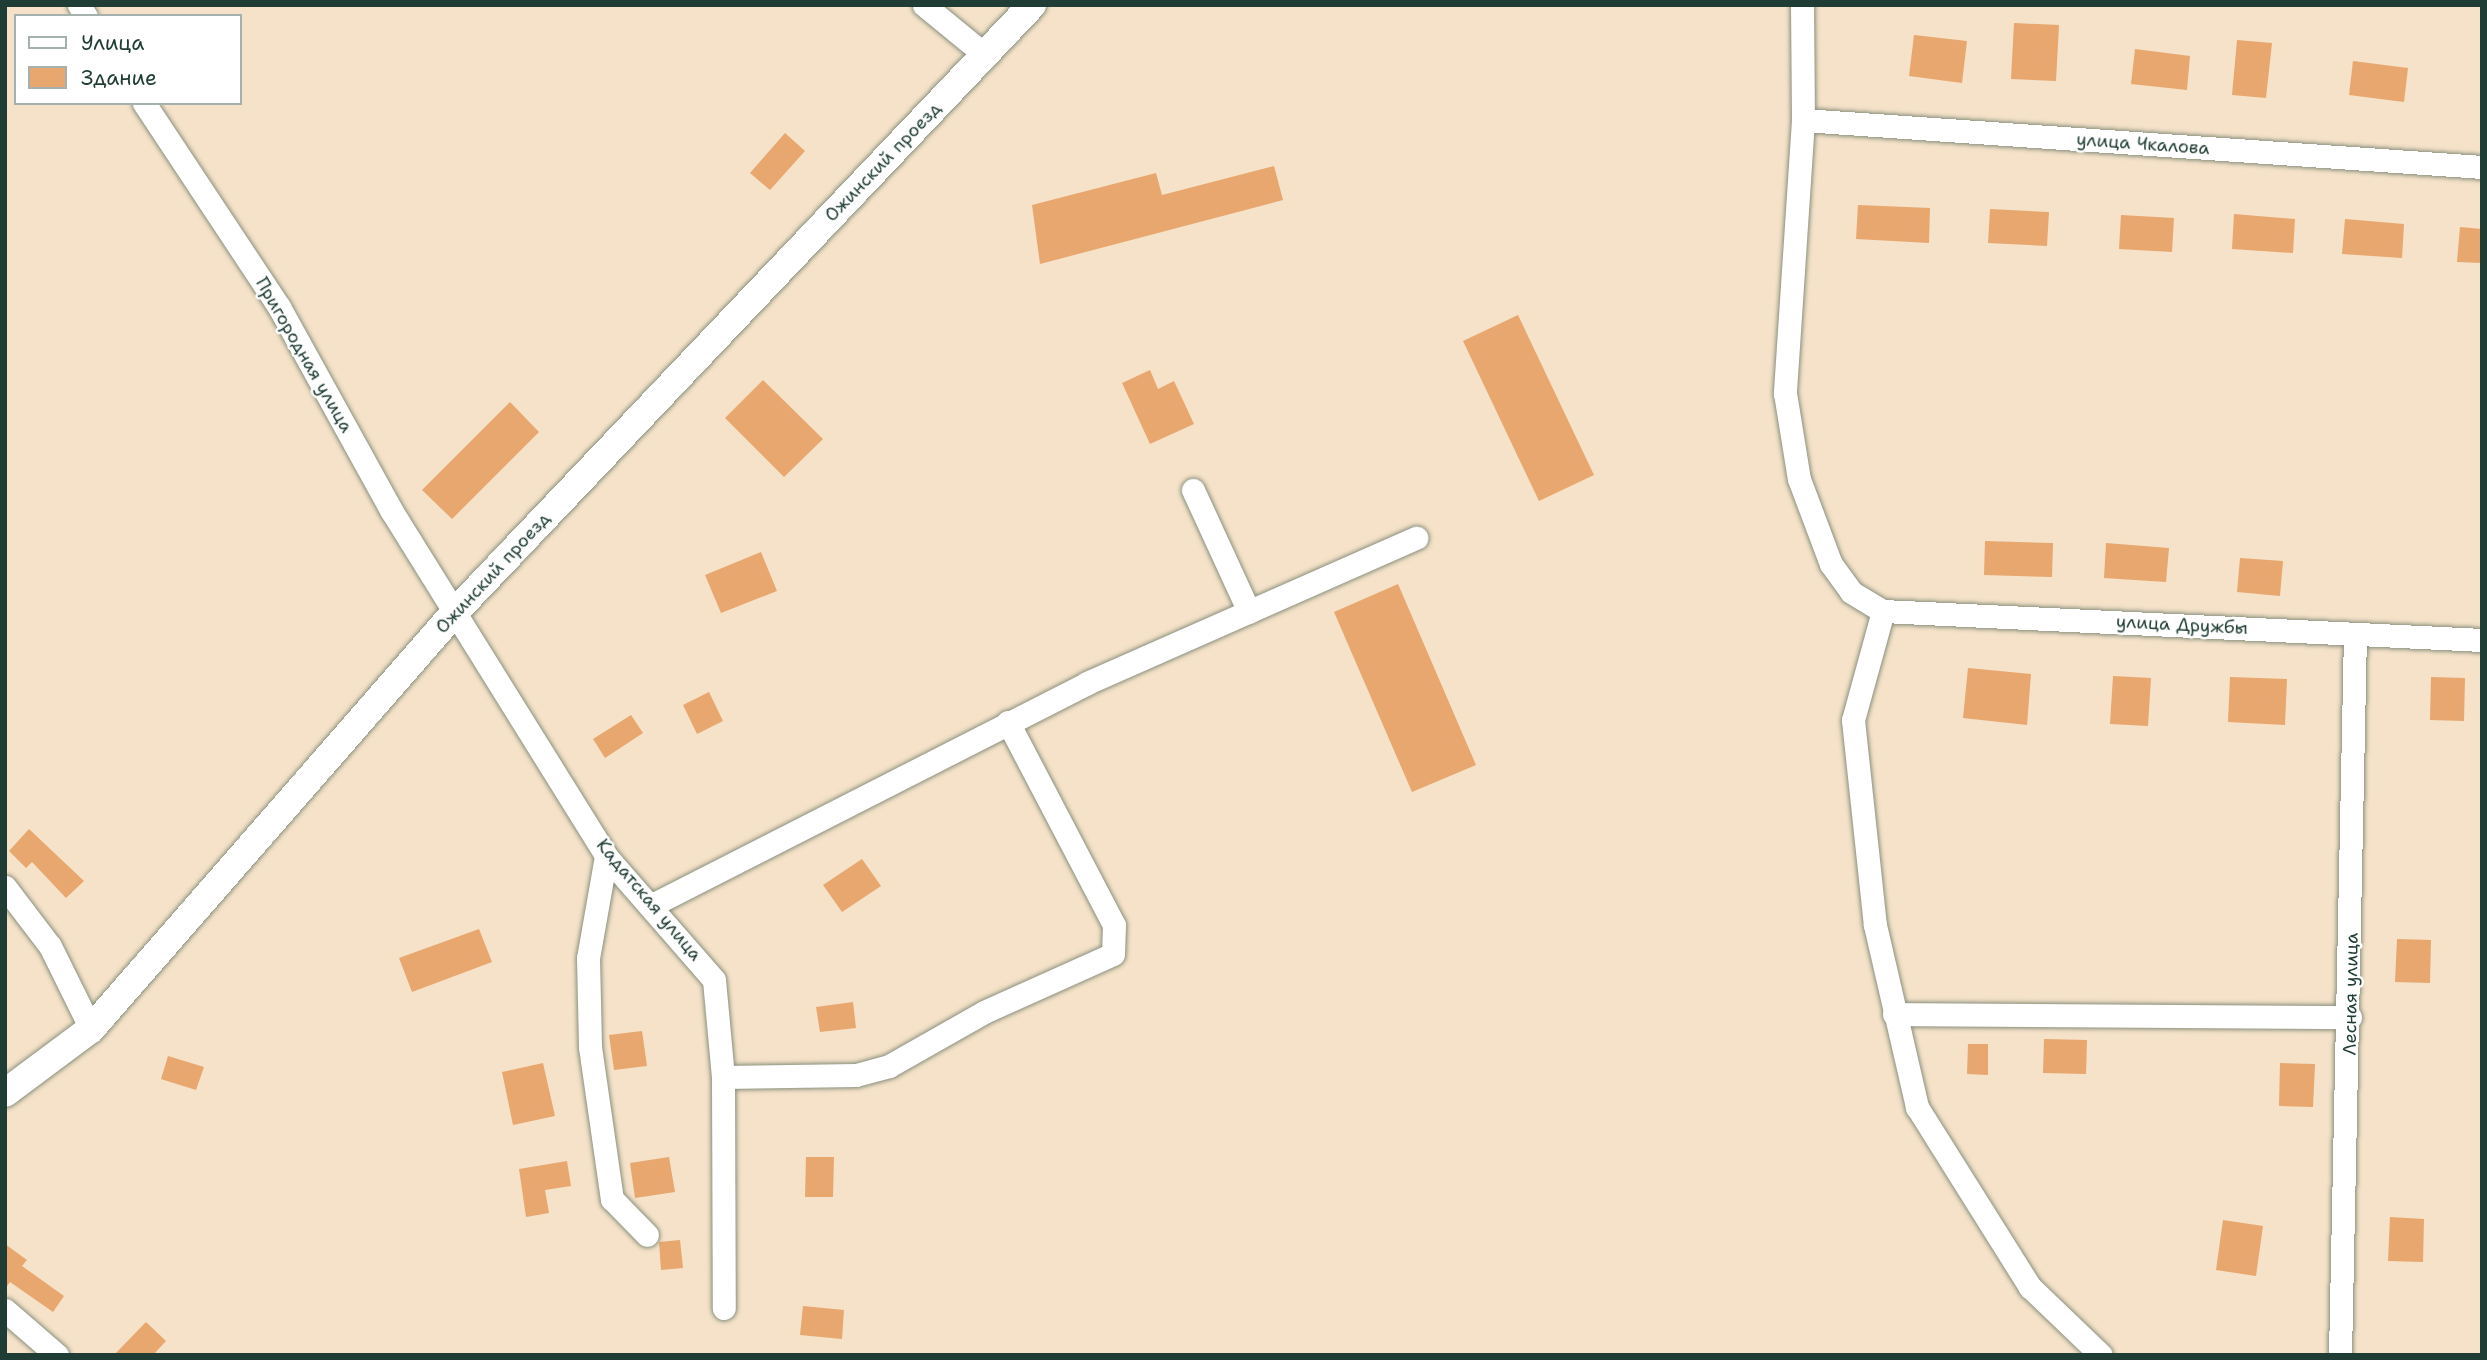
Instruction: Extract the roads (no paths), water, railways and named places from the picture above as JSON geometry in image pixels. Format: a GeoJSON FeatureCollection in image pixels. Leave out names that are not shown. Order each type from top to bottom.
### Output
{"type":"FeatureCollection","features":[{"type":"Feature","properties":{"kind":"main road","name":"Ожинский проезд"},"geometry":{"type":"LineString","coordinates":[[5,1093],[91,1029],[456,611],[1032,5]]}},
{"type":"Feature","properties":{"kind":"street"},"geometry":{"type":"LineString","coordinates":[[924,5],[985,55]]}},
{"type":"Feature","properties":{"kind":"street"},"geometry":{"type":"LineString","coordinates":[[1802,5],[1803,120],[1784,336],[1795,454],[1831,564],[1851,592],[1883,611],[1853,720],[1875,925],[1894,1014],[1917,1107],[2030,1287],[2101,1355]]}},
{"type":"Feature","properties":{"kind":"street","name":"Пригородная улица"},"geometry":{"type":"LineString","coordinates":[[145,105],[279,307],[391,510],[456,611]]}},
{"type":"Feature","properties":{"kind":"street","name":"улица Чкалова"},"geometry":{"type":"LineString","coordinates":[[1803,120],[2482,167]]}},
{"type":"Feature","properties":{"kind":"street"},"geometry":{"type":"LineString","coordinates":[[1193,490],[1249,612]]}},
{"type":"Feature","properties":{"kind":"street"},"geometry":{"type":"LineString","coordinates":[[652,905],[1008,722],[1416,538]]}},
{"type":"Feature","properties":{"kind":"street","name":"Кадатская улица"},"geometry":{"type":"LineString","coordinates":[[456,611],[606,856],[652,905],[714,980],[723,1077],[724,1308]]}},
{"type":"Feature","properties":{"kind":"street","name":"улица Дружбы"},"geometry":{"type":"LineString","coordinates":[[1883,611],[2482,640]]}},
{"type":"Feature","properties":{"kind":"street","name":"Лесная улица"},"geometry":{"type":"LineString","coordinates":[[2340,1355],[2350,1017],[2355,634]]}},
{"type":"Feature","properties":{"kind":"street"},"geometry":{"type":"LineString","coordinates":[[723,1077],[856,1075],[889,1066],[984,1012],[1112,954],[1114,925],[1008,722]]}},
{"type":"Feature","properties":{"kind":"street"},"geometry":{"type":"LineString","coordinates":[[606,856],[588,958],[590,1047],[612,1199],[647,1235]]}},
{"type":"Feature","properties":{"kind":"street"},"geometry":{"type":"LineString","coordinates":[[5,887],[50,946],[91,1029]]}},
{"type":"Feature","properties":{"kind":"street"},"geometry":{"type":"LineString","coordinates":[[1894,1014],[2350,1017]]}},
{"type":"Feature","properties":{"kind":"street"},"geometry":{"type":"LineString","coordinates":[[5,1310],[57,1355]]}}]}
